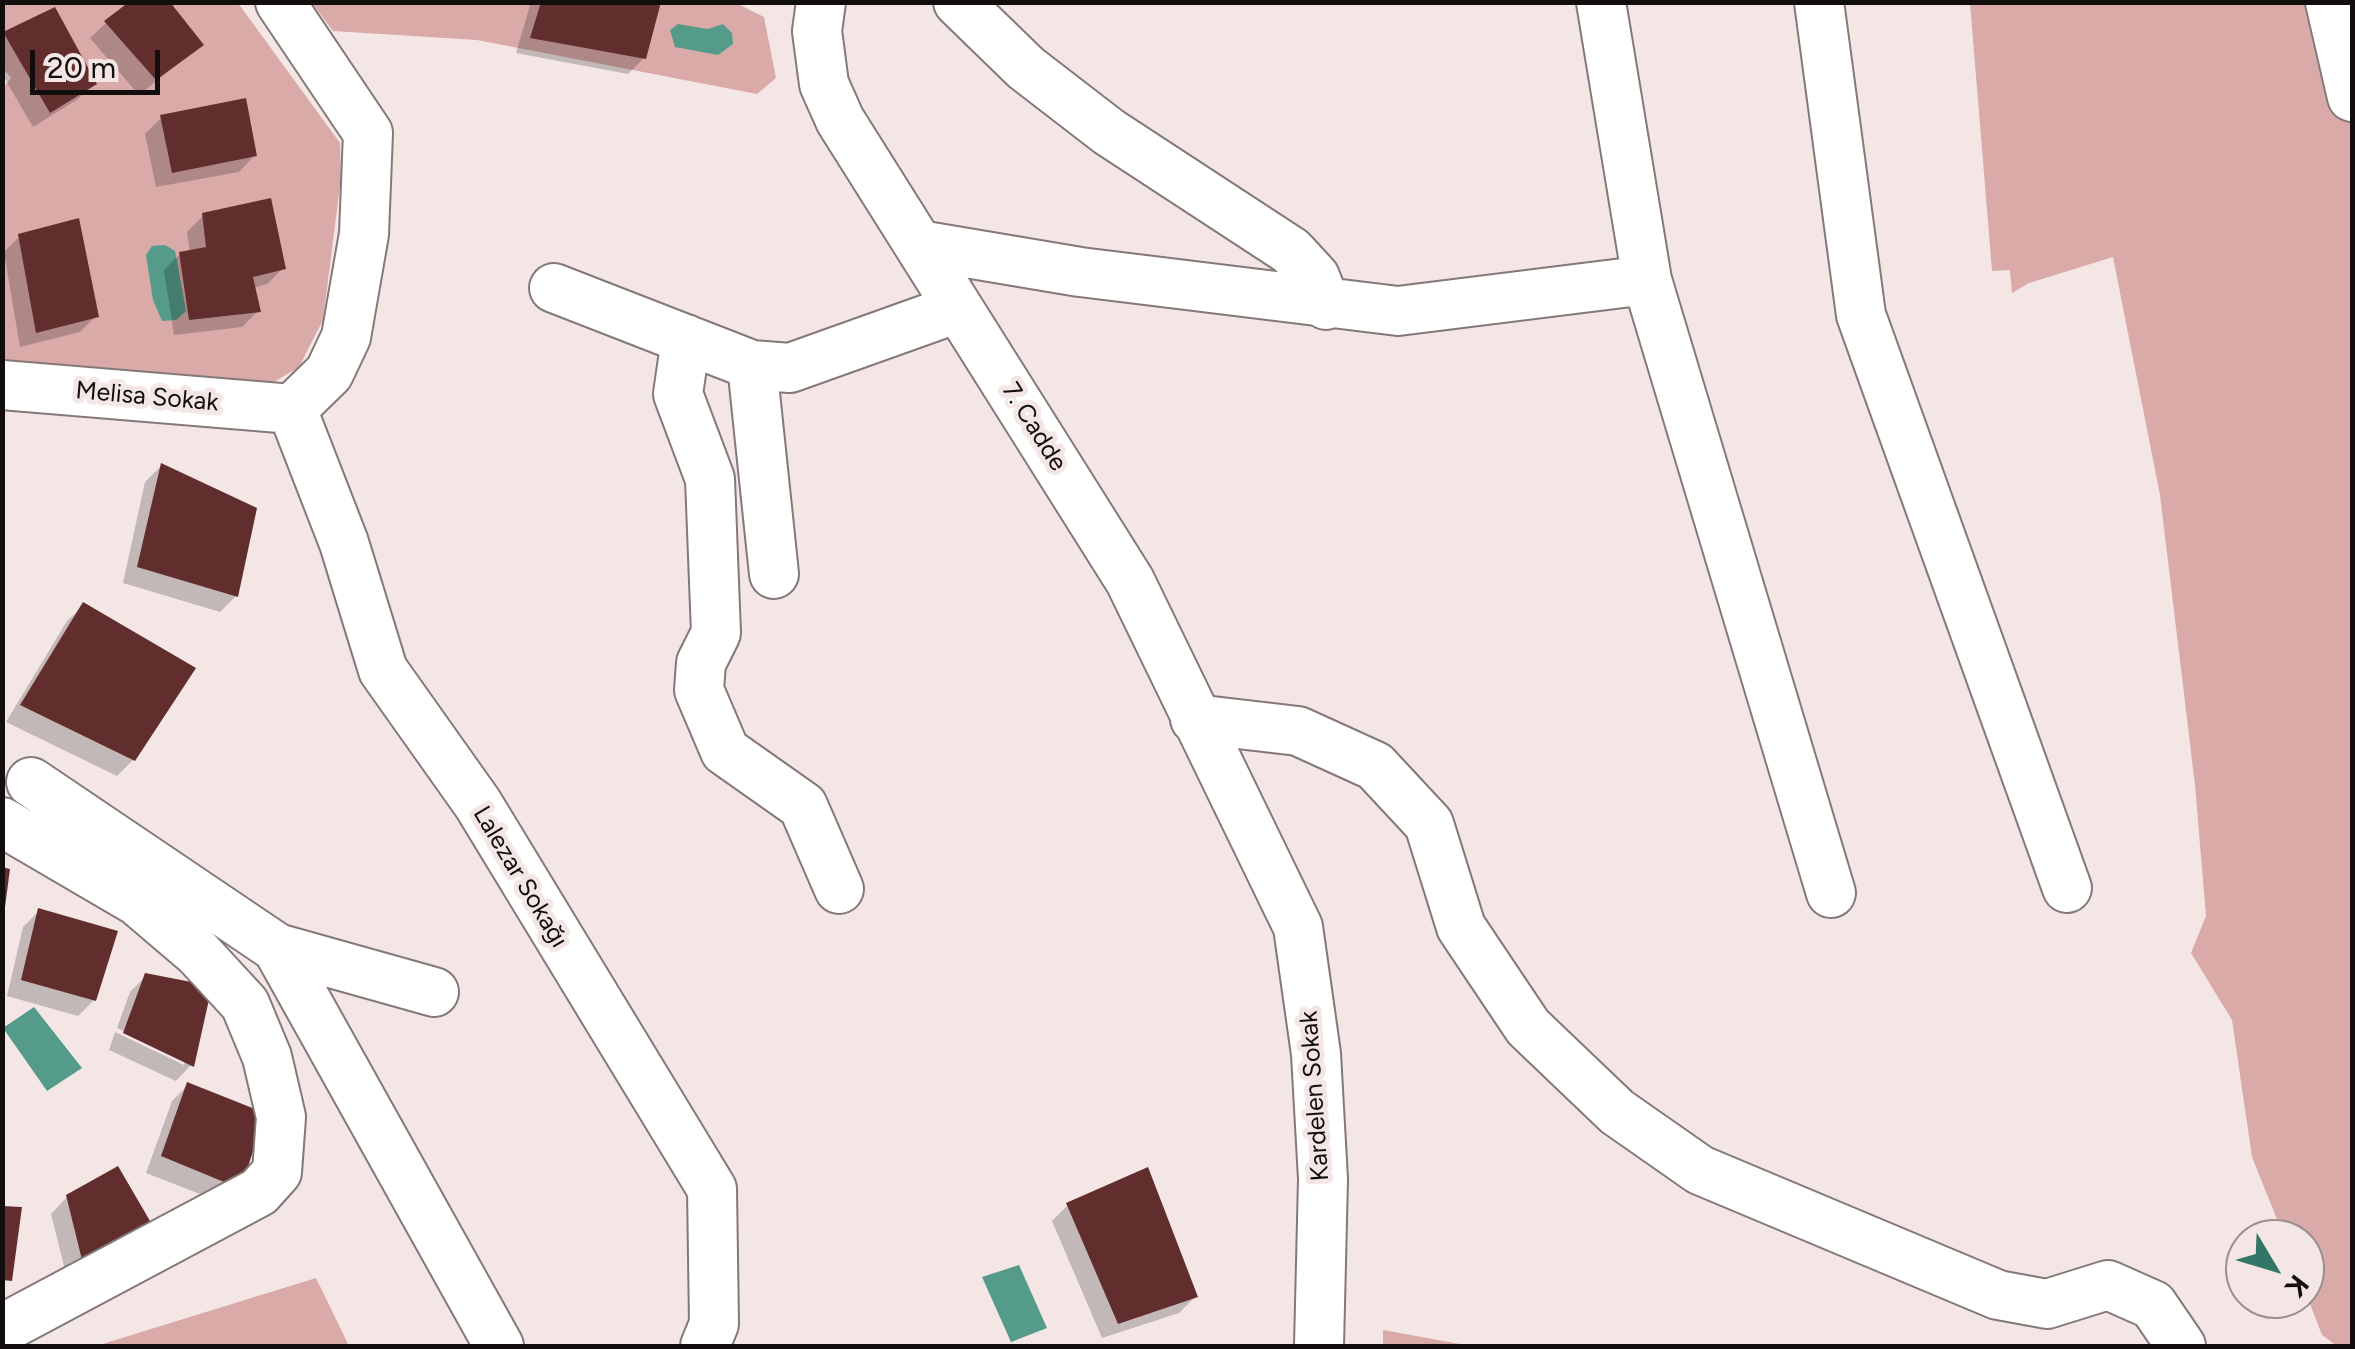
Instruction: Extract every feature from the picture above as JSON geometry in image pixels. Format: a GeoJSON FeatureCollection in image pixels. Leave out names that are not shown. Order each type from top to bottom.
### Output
{"type":"FeatureCollection","features":[{"type":"Feature","properties":{"kind":"street"},"geometry":{"type":"LineString","coordinates":[[280,2],[368,134],[364,234],[346,338],[329,373],[292,409]]}},
{"type":"Feature","properties":{"kind":"street","name":"7. Cadde"},"geometry":{"type":"LineString","coordinates":[[821,2],[816,31],[824,84],[870,172],[1130,580],[1260,856]]}},
{"type":"Feature","properties":{"kind":"street"},"geometry":{"type":"LineString","coordinates":[[1602,2],[1647,280],[1831,893]]}},
{"type":"Feature","properties":{"kind":"street"},"geometry":{"type":"LineString","coordinates":[[1820,2],[1862,315],[2067,888]]}},
{"type":"Feature","properties":{"kind":"street"},"geometry":{"type":"LineString","coordinates":[[2330,2],[2352,98]]}},
{"type":"Feature","properties":{"kind":"street"},"geometry":{"type":"LineString","coordinates":[[958,3],[1026,68],[1109,132],[1292,250],[1315,277],[1326,305]]}},
{"type":"Feature","properties":{"kind":"street"},"geometry":{"type":"LineString","coordinates":[[919,245],[1326,305],[1398,311],[1647,280]]}},
{"type":"Feature","properties":{"kind":"street"},"geometry":{"type":"LineString","coordinates":[[554,288],[752,365],[790,368],[958,308]]}},
{"type":"Feature","properties":{"kind":"street"},"geometry":{"type":"LineString","coordinates":[[686,339],[678,394],[710,478],[716,633],[701,663],[700,690],[725,751],[803,806],[839,889]]}},
{"type":"Feature","properties":{"kind":"street"},"geometry":{"type":"LineString","coordinates":[[752,365],[774,574]]}},
{"type":"Feature","properties":{"kind":"street","name":"Melisa Sokak"},"geometry":{"type":"LineString","coordinates":[[2,385],[292,409]]}},
{"type":"Feature","properties":{"kind":"street","name":"Lalezar Sokağı"},"geometry":{"type":"LineString","coordinates":[[292,409],[344,543],[383,670],[478,804],[712,1189],[714,1324],[705,1346]]}},
{"type":"Feature","properties":{"kind":"street"},"geometry":{"type":"LineString","coordinates":[[1195,719],[1298,731],[1375,766],[1429,824],[1461,927],[1528,1027],[1617,1112],[1700,1170],[1998,1295],[2047,1304],[2108,1284],[2152,1305],[2181,1346]]}},
{"type":"Feature","properties":{"kind":"street"},"geometry":{"type":"LineString","coordinates":[[12,774],[278,948],[434,992]]}},
{"type":"Feature","properties":{"kind":"street"},"geometry":{"type":"LineString","coordinates":[[2,822],[137,901],[198,952],[244,1004],[267,1056],[280,1117],[277,1172],[259,1192],[2,1329]]}},
{"type":"Feature","properties":{"kind":"street","name":"Kardelen Sokak"},"geometry":{"type":"LineString","coordinates":[[1260,856],[1298,927],[1316,1054],[1323,1179],[1319,1346]]}},
{"type":"Feature","properties":{"kind":"street"},"geometry":{"type":"LineString","coordinates":[[278,948],[499,1346]]}},
{"type":"Feature","properties":{"kind":"shaded area"},"geometry":{"type":"Polygon","coordinates":[[[3,3],[238,3],[340,143],[341,178],[323,320],[299,367],[261,390],[3,362],[2,89],[11,78],[3,68],[3,3]]]}},
{"type":"Feature","properties":{"kind":"shaded area"},"geometry":{"type":"Polygon","coordinates":[[[312,3],[736,3],[764,17],[776,78],[757,94],[477,40],[333,31],[312,3]]]}},
{"type":"Feature","properties":{"kind":"shaded area"},"geometry":{"type":"Polygon","coordinates":[[[1970,3],[2352,3],[2352,1346],[2337,1346],[2322,1335],[2316,1319],[2325,1319],[2325,1219],[2277,1219],[2252,1157],[2232,1020],[2191,953],[2206,916],[2195,785],[2160,495],[2113,257],[2029,283],[2012,293],[2010,270],[1992,271],[1970,3]]]}},
{"type":"Feature","properties":{"kind":"shaded area"},"geometry":{"type":"Polygon","coordinates":[[[678,24],[708,29],[723,24],[732,33],[733,44],[718,55],[675,47],[670,30],[678,24]]]}},
{"type":"Feature","properties":{"kind":"shaded area"},"geometry":{"type":"Polygon","coordinates":[[[165,245],[175,251],[186,311],[176,320],[162,321],[153,300],[146,255],[152,246],[165,245]]]}},
{"type":"Feature","properties":{"kind":"shaded area"},"geometry":{"type":"Polygon","coordinates":[[[34,1007],[82,1068],[47,1091],[3,1028],[34,1007]]]}},
{"type":"Feature","properties":{"kind":"shaded area"},"geometry":{"type":"Polygon","coordinates":[[[1019,1265],[1047,1328],[1011,1342],[982,1277],[1019,1265]]]}},
{"type":"Feature","properties":{"kind":"shaded area"},"geometry":{"type":"Polygon","coordinates":[[[316,1278],[349,1346],[96,1346],[316,1278]]]}},
{"type":"Feature","properties":{"kind":"shaded area"},"geometry":{"type":"Polygon","coordinates":[[[1383,1330],[1471,1346],[1383,1346],[1383,1330]]]}},
{"type":"Feature","properties":{"kind":"building"},"geometry":{"type":"Polygon","coordinates":[[[129,2],[170,2],[204,45],[156,80],[104,21],[129,2]]]}},
{"type":"Feature","properties":{"kind":"building"},"geometry":{"type":"Polygon","coordinates":[[[541,2],[661,2],[646,59],[530,38],[541,2]]]}},
{"type":"Feature","properties":{"kind":"building"},"geometry":{"type":"Polygon","coordinates":[[[55,7],[97,84],[50,113],[3,32],[55,7]]]}},
{"type":"Feature","properties":{"kind":"building"},"geometry":{"type":"Polygon","coordinates":[[[246,98],[257,156],[172,173],[160,115],[246,98]]]}},
{"type":"Feature","properties":{"kind":"building"},"geometry":{"type":"Polygon","coordinates":[[[271,198],[286,269],[253,277],[261,312],[189,320],[179,252],[206,247],[202,213],[271,198]]]}},
{"type":"Feature","properties":{"kind":"building"},"geometry":{"type":"Polygon","coordinates":[[[79,218],[99,317],[36,333],[18,234],[79,218]]]}},
{"type":"Feature","properties":{"kind":"building"},"geometry":{"type":"Polygon","coordinates":[[[161,463],[257,508],[238,597],[137,567],[161,463]]]}},
{"type":"Feature","properties":{"kind":"building"},"geometry":{"type":"Polygon","coordinates":[[[83,602],[196,668],[135,761],[20,705],[83,602]]]}},
{"type":"Feature","properties":{"kind":"building"},"geometry":{"type":"Polygon","coordinates":[[[2,867],[10,869],[5,907],[2,907],[2,867]]]}},
{"type":"Feature","properties":{"kind":"building"},"geometry":{"type":"Polygon","coordinates":[[[38,908],[118,931],[96,1001],[21,980],[38,908]]]}},
{"type":"Feature","properties":{"kind":"building"},"geometry":{"type":"Polygon","coordinates":[[[145,973],[212,986],[194,1067],[123,1033],[145,973]]]}},
{"type":"Feature","properties":{"kind":"building"},"geometry":{"type":"Polygon","coordinates":[[[187,1082],[265,1113],[241,1189],[161,1156],[187,1082]]]}},
{"type":"Feature","properties":{"kind":"building"},"geometry":{"type":"Polygon","coordinates":[[[118,1166],[157,1233],[85,1272],[66,1195],[118,1166]]]}},
{"type":"Feature","properties":{"kind":"building"},"geometry":{"type":"Polygon","coordinates":[[[1148,1167],[1198,1297],[1118,1324],[1066,1203],[1148,1167]]]}},
{"type":"Feature","properties":{"kind":"building"},"geometry":{"type":"Polygon","coordinates":[[[2,1206],[22,1207],[12,1281],[2,1280],[2,1206]]]}}]}
